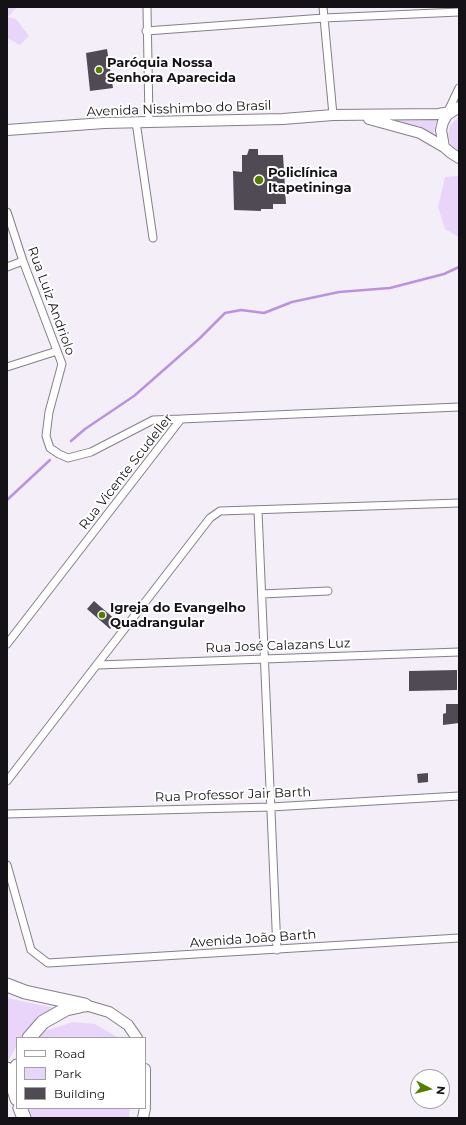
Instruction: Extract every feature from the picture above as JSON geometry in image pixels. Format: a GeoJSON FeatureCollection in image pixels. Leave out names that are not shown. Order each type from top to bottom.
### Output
{"type":"FeatureCollection","features":[{"type":"Feature","properties":{"kind":"highway"},"geometry":{"type":"LineString","coordinates":[[7,985],[25,992],[85,1005]]}},
{"type":"Feature","properties":{"kind":"highway"},"geometry":{"type":"LineString","coordinates":[[30,1037],[43,1022],[66,1009],[85,1005]]}},
{"type":"Feature","properties":{"kind":"highway"},"geometry":{"type":"LineString","coordinates":[[7,1069],[16,1096]]}},
{"type":"Feature","properties":{"kind":"highway"},"geometry":{"type":"LineString","coordinates":[[12,1086],[16,1070]]}},
{"type":"Feature","properties":{"kind":"main road","name":"Avenida Nisshimbo do Brasil"},"geometry":{"type":"LineString","coordinates":[[7,130],[149,121],[283,119],[333,115],[438,114],[454,110]]}},
{"type":"Feature","properties":{"kind":"main road"},"geometry":{"type":"LineString","coordinates":[[444,147],[440,130],[443,122],[454,110]]}},
{"type":"Feature","properties":{"kind":"main road","name":"Avenida Nisshimbo do Brasil"},"geometry":{"type":"LineString","coordinates":[[352,115],[420,133],[459,158]]}},
{"type":"Feature","properties":{"kind":"main road"},"geometry":{"type":"LineString","coordinates":[[85,1005],[109,1012],[128,1025],[136,1037]]}},
{"type":"Feature","properties":{"kind":"street"},"geometry":{"type":"LineString","coordinates":[[147,7],[146,31],[149,121]]}},
{"type":"Feature","properties":{"kind":"street"},"geometry":{"type":"LineString","coordinates":[[323,7],[333,115]]}},
{"type":"Feature","properties":{"kind":"street"},"geometry":{"type":"LineString","coordinates":[[146,31],[324,18],[459,12]]}},
{"type":"Feature","properties":{"kind":"street"},"geometry":{"type":"LineString","coordinates":[[454,110],[449,109],[458,92]]}},
{"type":"Feature","properties":{"kind":"street"},"geometry":{"type":"LineString","coordinates":[[136,122],[153,238]]}},
{"type":"Feature","properties":{"kind":"street","name":"Rua Luiz Andriolo"},"geometry":{"type":"LineString","coordinates":[[7,212],[23,261],[62,364],[49,412],[46,436],[50,448],[68,458],[92,452],[153,420],[181,419]]}},
{"type":"Feature","properties":{"kind":"street"},"geometry":{"type":"LineString","coordinates":[[7,267],[23,261]]}},
{"type":"Feature","properties":{"kind":"street"},"geometry":{"type":"LineString","coordinates":[[7,367],[57,351]]}},
{"type":"Feature","properties":{"kind":"street","name":"Rua Vicente Scudeller"},"geometry":{"type":"LineString","coordinates":[[7,644],[181,419],[459,407]]}},
{"type":"Feature","properties":{"kind":"street"},"geometry":{"type":"LineString","coordinates":[[7,781],[210,518],[220,511],[258,511],[459,503]]}},
{"type":"Feature","properties":{"kind":"street"},"geometry":{"type":"LineString","coordinates":[[258,511],[277,950]]}},
{"type":"Feature","properties":{"kind":"street"},"geometry":{"type":"LineString","coordinates":[[262,594],[328,591]]}},
{"type":"Feature","properties":{"kind":"street","name":"Rua José Calazans Luz"},"geometry":{"type":"LineString","coordinates":[[98,665],[459,652]]}},
{"type":"Feature","properties":{"kind":"street","name":"Rua Professor Jair Barth"},"geometry":{"type":"LineString","coordinates":[[7,814],[271,807],[459,796]]}},
{"type":"Feature","properties":{"kind":"street","name":"Avenida João Barth"},"geometry":{"type":"LineString","coordinates":[[7,865],[31,950],[48,963],[459,938]]}},
{"type":"Feature","properties":{"kind":"green space"},"geometry":{"type":"Polygon","coordinates":[[[7,7],[17,7],[8,17],[16,19],[29,36],[20,45],[7,38],[7,7]]]}},
{"type":"Feature","properties":{"kind":"green space"},"geometry":{"type":"Polygon","coordinates":[[[440,116],[435,125],[434,138],[402,123],[379,118],[440,116]]]}},
{"type":"Feature","properties":{"kind":"green space"},"geometry":{"type":"Polygon","coordinates":[[[459,117],[459,152],[451,145],[448,135],[450,125],[459,117]]]}},
{"type":"Feature","properties":{"kind":"green space"},"geometry":{"type":"Polygon","coordinates":[[[459,176],[459,237],[445,229],[438,207],[445,177],[459,176]]]}},
{"type":"Feature","properties":{"kind":"green space"},"geometry":{"type":"Polygon","coordinates":[[[7,998],[60,1009],[36,1022],[24,1037],[16,1037],[16,1047],[7,1063],[7,998]]]}},
{"type":"Feature","properties":{"kind":"green space"},"geometry":{"type":"Polygon","coordinates":[[[73,1022],[95,1024],[117,1037],[40,1037],[45,1031],[73,1022]]]}},
{"type":"Feature","properties":{"kind":"green space"},"geometry":{"type":"Polygon","coordinates":[[[28,1109],[130,1109],[129,1118],[31,1118],[28,1109]]]}},
{"type":"Feature","properties":{"kind":"building","name":"Paróquia Nossa Senhora Aparecida"},"geometry":{"type":"Polygon","coordinates":[[[107,49],[113,88],[90,91],[86,53],[107,49]]]}},
{"type":"Feature","properties":{"kind":"building","name":"Policlínica Itapetininga"},"geometry":{"type":"Polygon","coordinates":[[[249,149],[258,149],[258,155],[283,155],[286,204],[273,204],[273,209],[261,209],[261,211],[234,210],[233,171],[242,172],[242,155],[247,155],[249,149]]]}},
{"type":"Feature","properties":{"kind":"building","name":"Igreja do Evangelho Quadrangular"},"geometry":{"type":"Polygon","coordinates":[[[94,601],[117,621],[110,629],[87,609],[94,601]]]}},
{"type":"Feature","properties":{"kind":"building"},"geometry":{"type":"Polygon","coordinates":[[[457,670],[457,690],[409,691],[409,671],[457,670]]]}},
{"type":"Feature","properties":{"kind":"building"},"geometry":{"type":"Polygon","coordinates":[[[446,704],[459,704],[459,723],[443,725],[443,714],[446,713],[446,704]]]}},
{"type":"Feature","properties":{"kind":"building"},"geometry":{"type":"Polygon","coordinates":[[[428,773],[428,782],[418,783],[417,774],[428,773]]]}},
{"type":"Feature","properties":{"kind":"waterway"},"geometry":{"type":"LineString","coordinates":[[71,441],[85,429],[134,396],[199,339],[225,313],[241,310],[264,313],[292,302],[339,292],[390,288],[444,274],[459,267]]}},
{"type":"Feature","properties":{"kind":"waterway"},"geometry":{"type":"LineString","coordinates":[[7,500],[50,460]]}},
{"type":"Feature","properties":{"kind":"place","name":"Paróquia Nossa Senhora Aparecida"},"geometry":{"type":"Point","coordinates":[99,70]}},
{"type":"Feature","properties":{"kind":"place","name":"Policlínica Itapetininga"},"geometry":{"type":"Point","coordinates":[259,180]}},
{"type":"Feature","properties":{"kind":"place","name":"Igreja do Evangelho Quadrangular"},"geometry":{"type":"Point","coordinates":[102,615]}}]}
